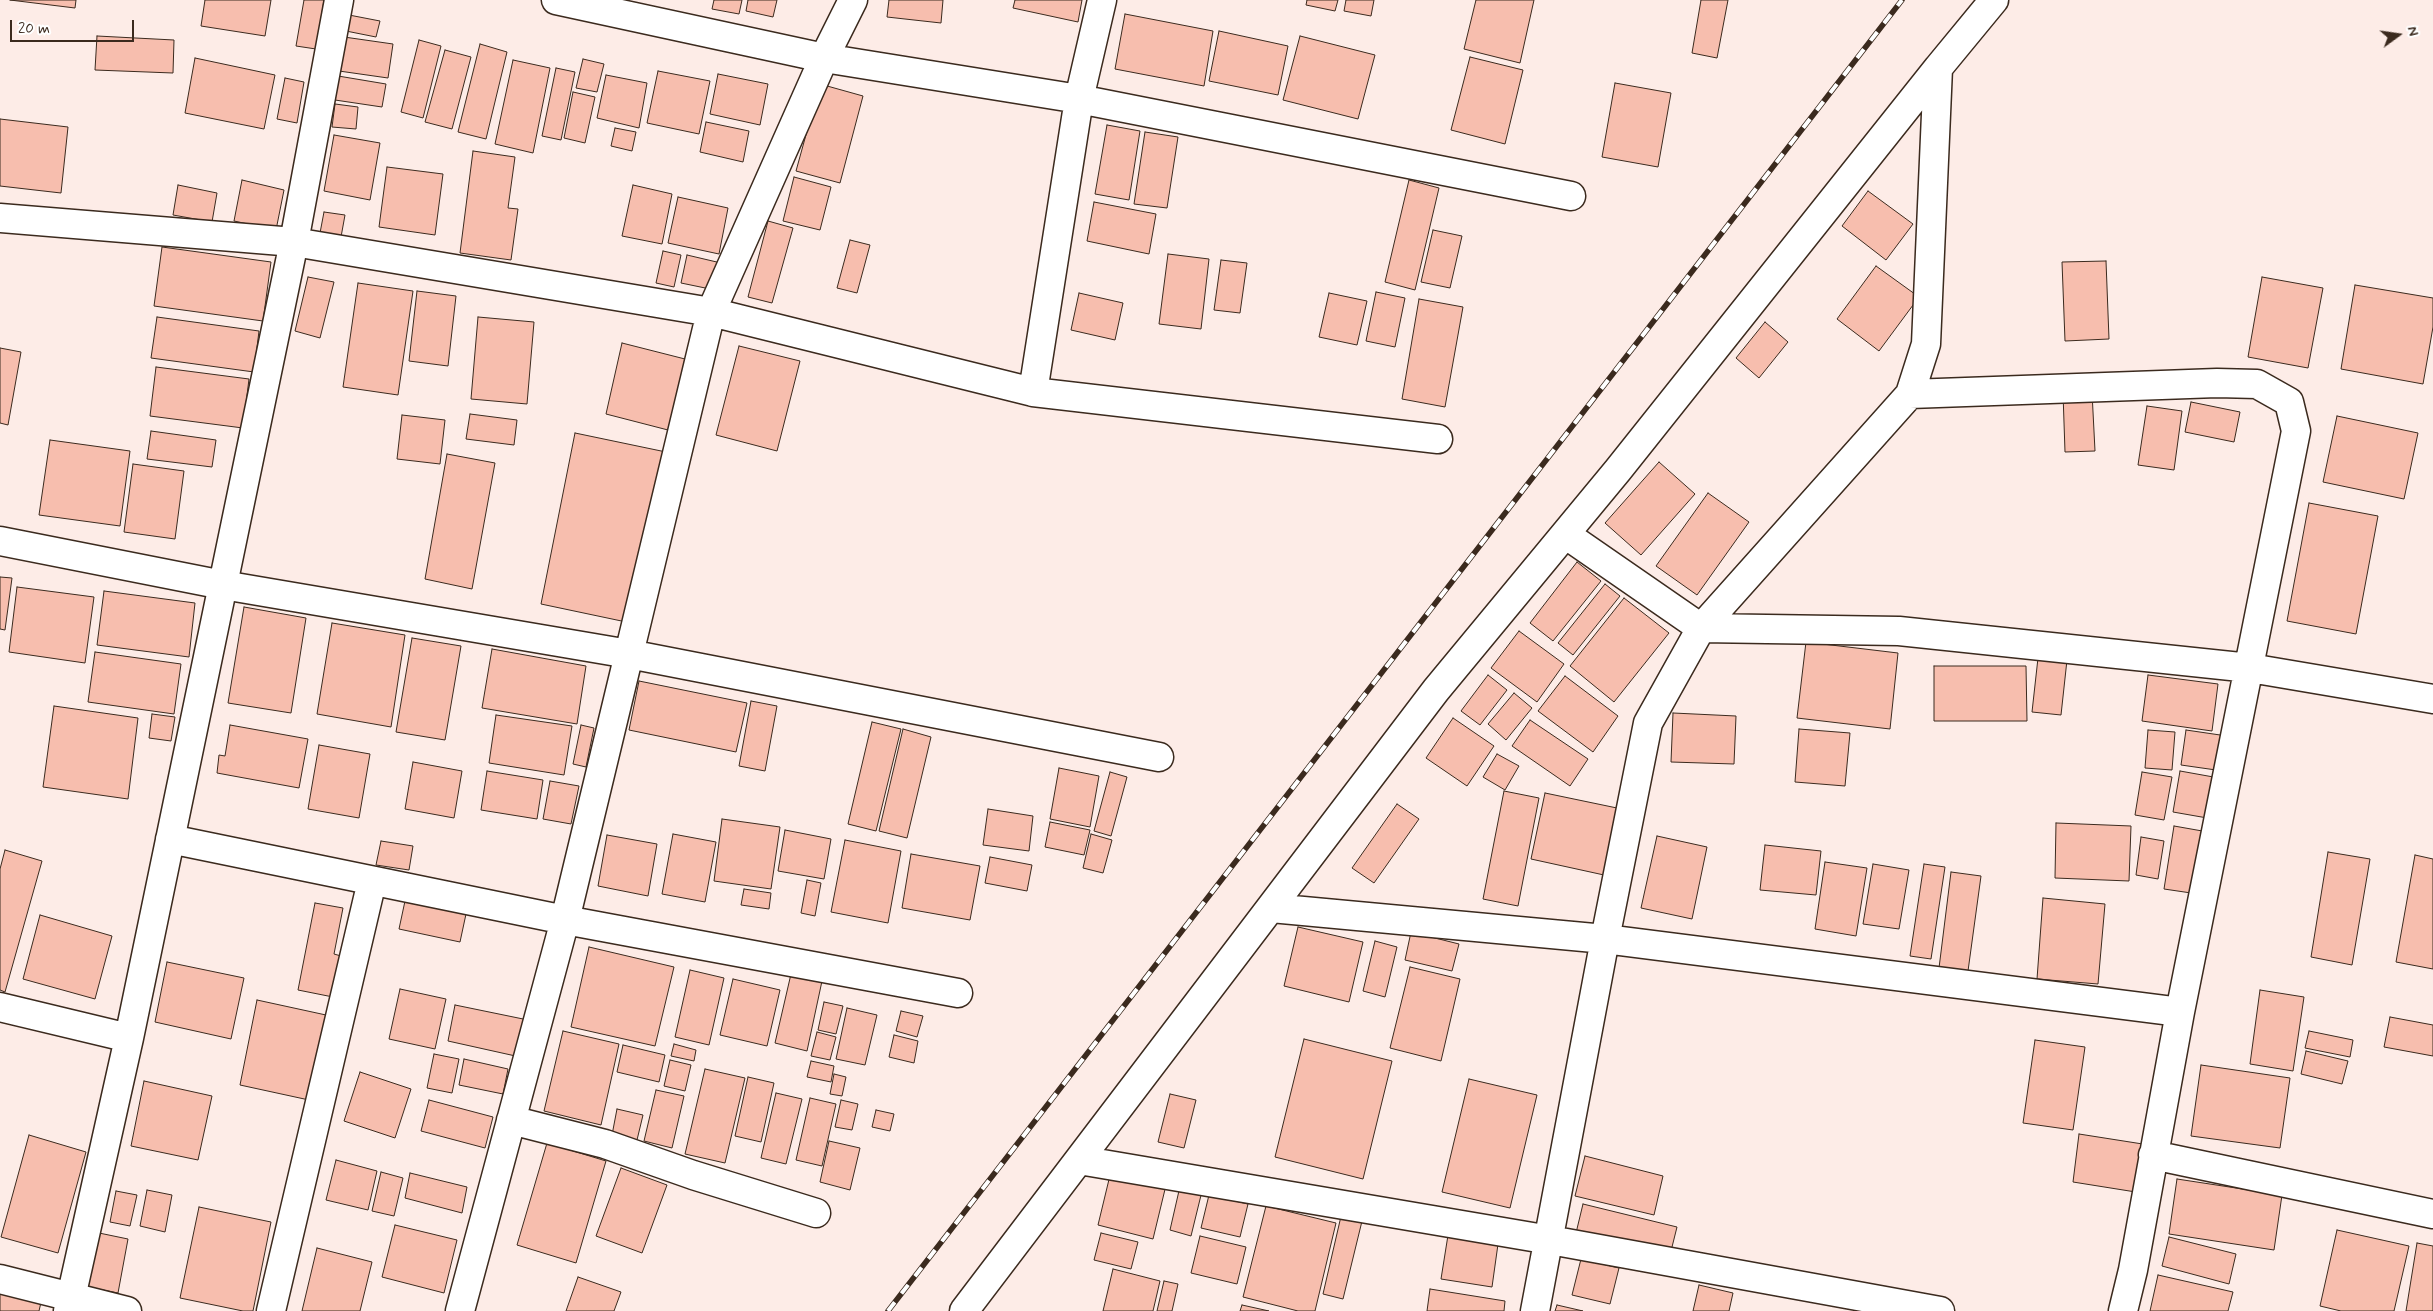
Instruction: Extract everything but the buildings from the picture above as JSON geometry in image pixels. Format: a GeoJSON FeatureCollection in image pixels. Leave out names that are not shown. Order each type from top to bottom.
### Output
{"type":"FeatureCollection","features":[{"type":"Feature","properties":{"kind":"street"},"geometry":{"type":"LineString","coordinates":[[69,1304],[129,1038],[223,585],[294,242],[339,0]]}},
{"type":"Feature","properties":{"kind":"street"},"geometry":{"type":"LineString","coordinates":[[556,0],[824,58],[1079,99],[1571,196]]}},
{"type":"Feature","properties":{"kind":"street"},"geometry":{"type":"LineString","coordinates":[[460,1311],[565,920],[711,312],[824,58],[853,0]]}},
{"type":"Feature","properties":{"kind":"street"},"geometry":{"type":"LineString","coordinates":[[1033,392],[1079,99],[1102,0]]}},
{"type":"Feature","properties":{"kind":"street"},"geometry":{"type":"LineString","coordinates":[[964,1311],[1436,690],[1565,534],[1994,0]]}},
{"type":"Feature","properties":{"kind":"street"},"geometry":{"type":"LineString","coordinates":[[1535,1311],[1648,723],[1701,628],[1910,394],[1926,344],[1938,68]]}},
{"type":"Feature","properties":{"kind":"street"},"geometry":{"type":"LineString","coordinates":[[0,218],[294,242],[711,312],[1033,392],[1438,439]]}},
{"type":"Feature","properties":{"kind":"street"},"geometry":{"type":"LineString","coordinates":[[1910,394],[2217,383],[2257,384],[2288,402],[2296,431],[2180,1012],[2123,1311]]}},
{"type":"Feature","properties":{"kind":"street"},"geometry":{"type":"LineString","coordinates":[[1565,534],[1701,628],[1899,631],[2250,668],[2433,699]]}},
{"type":"Feature","properties":{"kind":"street"},"geometry":{"type":"LineString","coordinates":[[0,541],[223,585],[629,654],[1159,757]]}},
{"type":"Feature","properties":{"kind":"street"},"geometry":{"type":"LineString","coordinates":[[170,839],[565,920],[958,993]]}},
{"type":"Feature","properties":{"kind":"street"},"geometry":{"type":"LineString","coordinates":[[271,1311],[372,881]]}},
{"type":"Feature","properties":{"kind":"street"},"geometry":{"type":"LineString","coordinates":[[1271,908],[1605,939],[2180,1012]]}},
{"type":"Feature","properties":{"kind":"street"},"geometry":{"type":"LineString","coordinates":[[0,1007],[129,1038]]}},
{"type":"Feature","properties":{"kind":"street"},"geometry":{"type":"LineString","coordinates":[[511,1120],[605,1144],[693,1175],[816,1212]]}},
{"type":"Feature","properties":{"kind":"street"},"geometry":{"type":"LineString","coordinates":[[2153,1155],[2433,1214]]}},
{"type":"Feature","properties":{"kind":"street"},"geometry":{"type":"LineString","coordinates":[[1080,1160],[1550,1240],[1940,1311]]}},
{"type":"Feature","properties":{"kind":"street"},"geometry":{"type":"LineString","coordinates":[[0,1278],[69,1304],[127,1311]]}},
{"type":"Feature","properties":{"kind":"railway"},"geometry":{"type":"LineString","coordinates":[[888,1311],[1902,0]]}}]}
